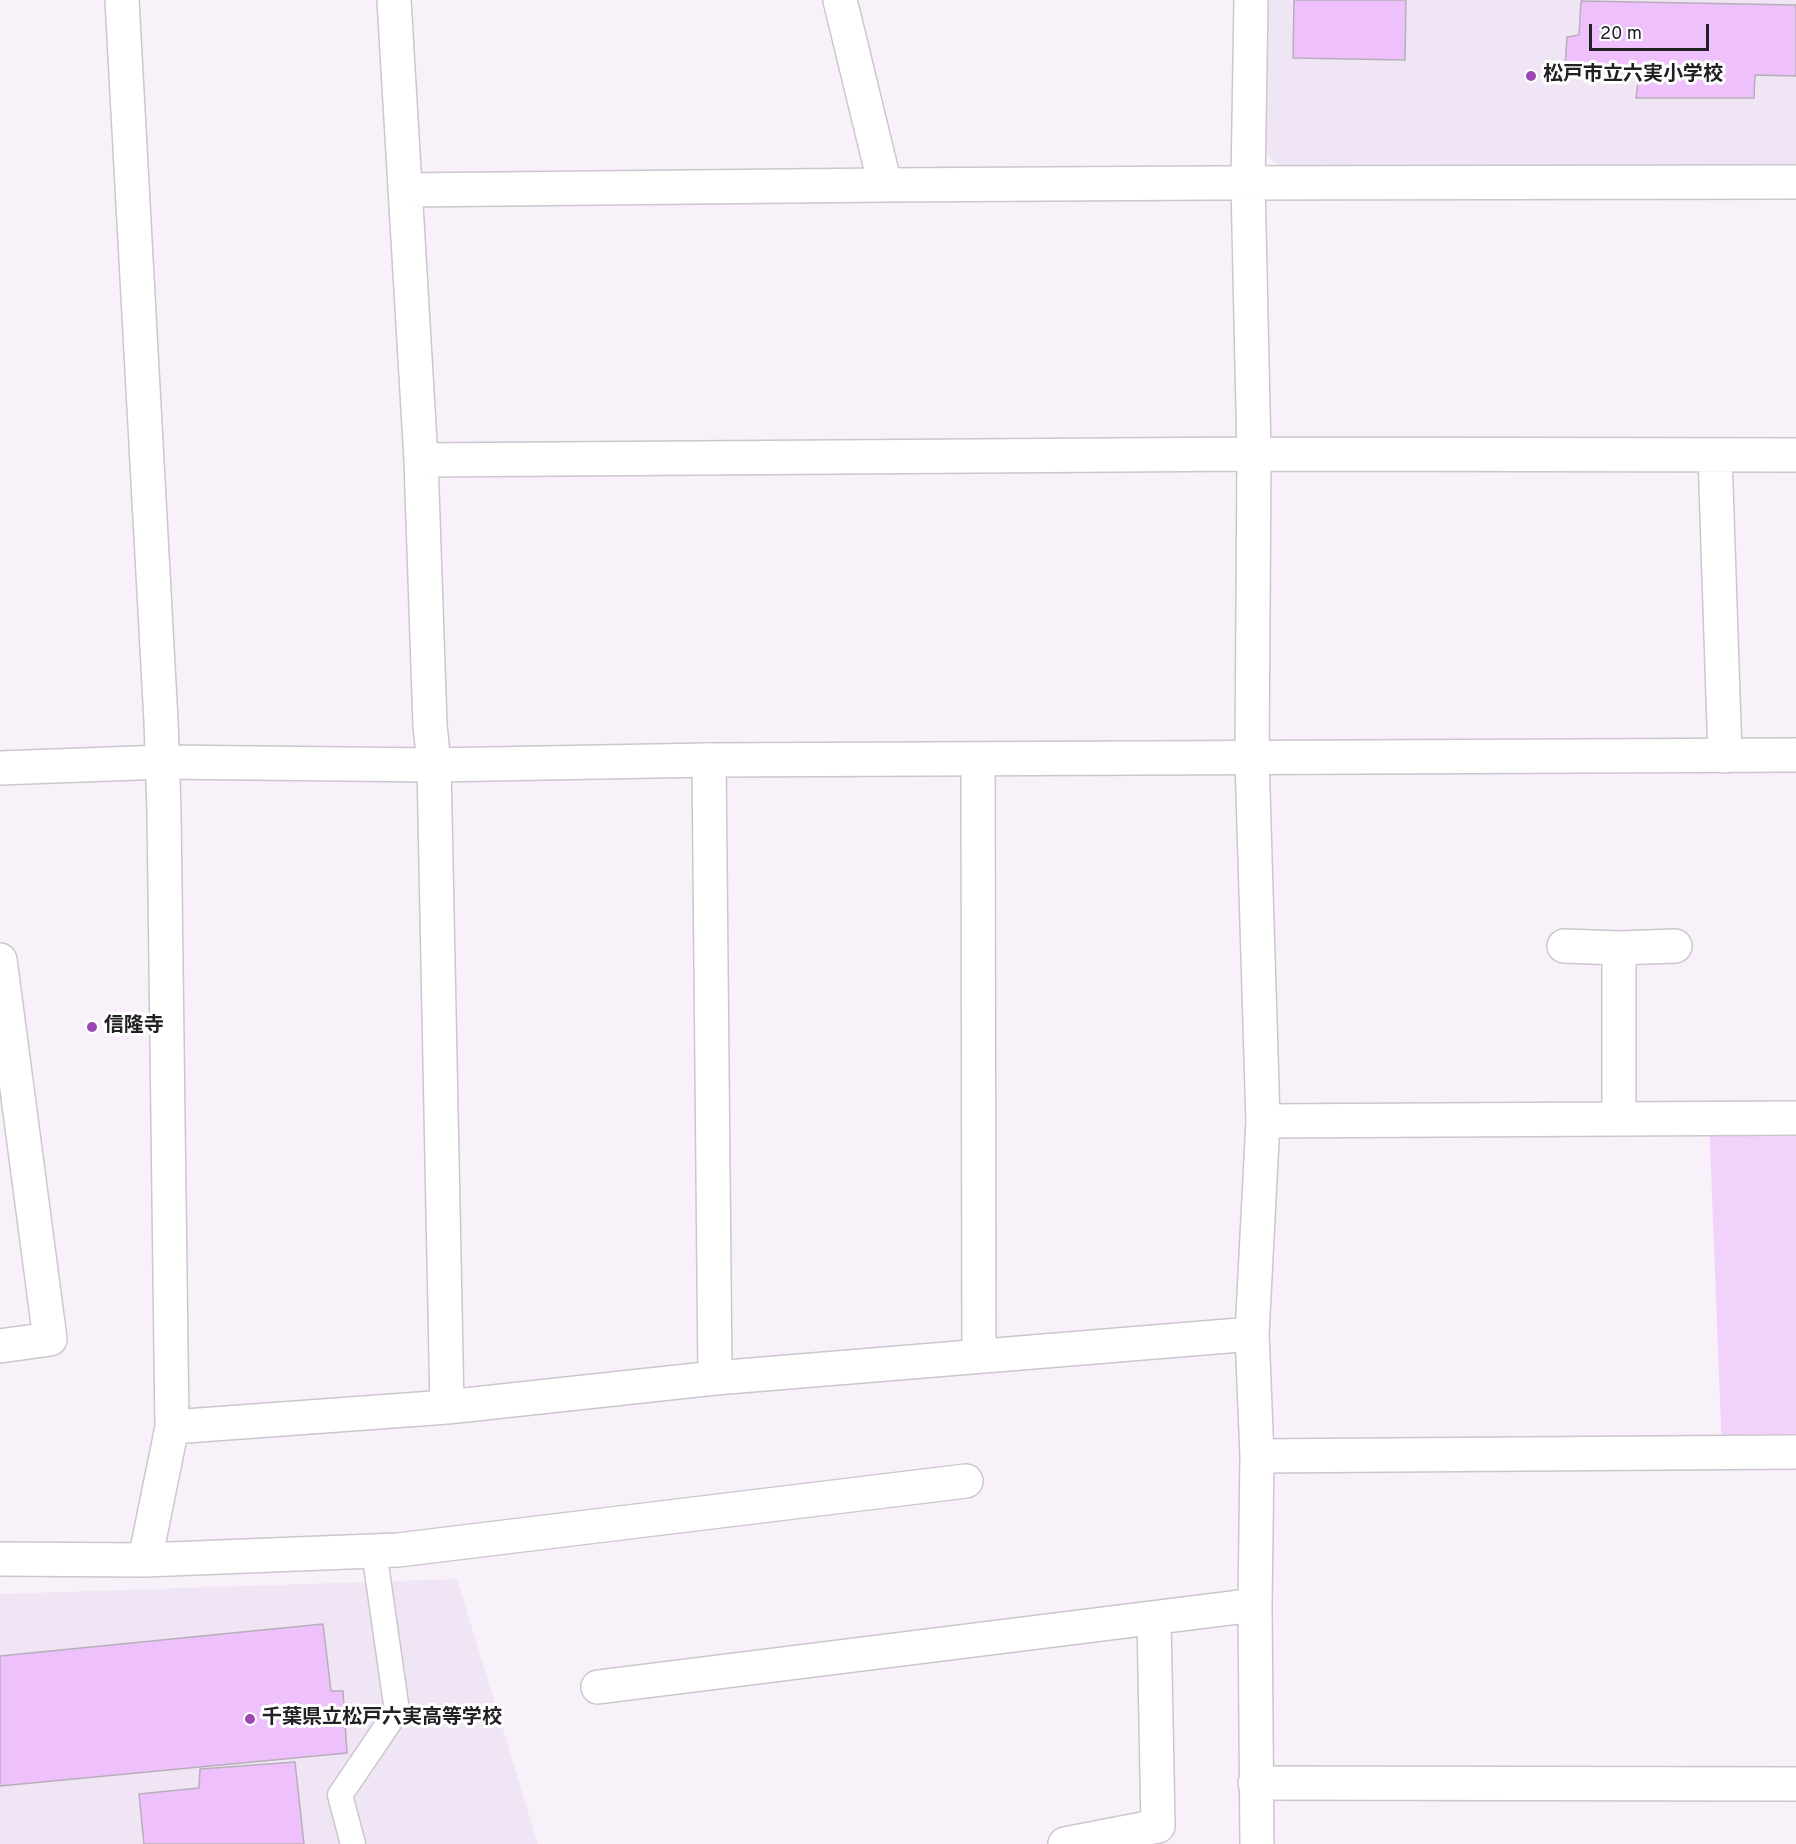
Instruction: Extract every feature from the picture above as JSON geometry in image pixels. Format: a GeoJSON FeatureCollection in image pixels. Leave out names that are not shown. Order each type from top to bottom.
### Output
{"type":"FeatureCollection","features":[{"type":"Feature","properties":{"kind":"street"},"geometry":{"type":"LineString","coordinates":[[122,0],[163,762],[172,1427],[145,1560]]}},
{"type":"Feature","properties":{"kind":"street"},"geometry":{"type":"LineString","coordinates":[[394,0],[421,460],[430,725],[434,765],[447,1407]]}},
{"type":"Feature","properties":{"kind":"street"},"geometry":{"type":"LineString","coordinates":[[840,0],[885,185]]}},
{"type":"Feature","properties":{"kind":"street"},"geometry":{"type":"LineString","coordinates":[[1251,0],[1248,183],[1254,454],[1252,759],[1263,1121],[1252,1334],[1257,1456],[1255,1605],[1257,1844]]}},
{"type":"Feature","properties":{"kind":"street"},"geometry":{"type":"LineString","coordinates":[[405,190],[885,185],[1796,182]]}},
{"type":"Feature","properties":{"kind":"street"},"geometry":{"type":"LineString","coordinates":[[421,460],[1254,454],[1796,455]]}},
{"type":"Feature","properties":{"kind":"street"},"geometry":{"type":"LineString","coordinates":[[1715,455],[1725,756]]}},
{"type":"Feature","properties":{"kind":"street"},"geometry":{"type":"LineString","coordinates":[[0,768],[163,762],[434,765],[709,760],[1796,755]]}},
{"type":"Feature","properties":{"kind":"street"},"geometry":{"type":"LineString","coordinates":[[709,760],[715,1378]]}},
{"type":"Feature","properties":{"kind":"street"},"geometry":{"type":"LineString","coordinates":[[978,760],[979,1356]]}},
{"type":"Feature","properties":{"kind":"street"},"geometry":{"type":"LineString","coordinates":[[1563,946],[1619,948],[1675,946]]}},
{"type":"Feature","properties":{"kind":"street"},"geometry":{"type":"LineString","coordinates":[[1619,948],[1619,1118]]}},
{"type":"Feature","properties":{"kind":"street"},"geometry":{"type":"LineString","coordinates":[[0,960],[50,1339],[0,1346]]}},
{"type":"Feature","properties":{"kind":"street"},"geometry":{"type":"LineString","coordinates":[[1263,1121],[1796,1118]]}},
{"type":"Feature","properties":{"kind":"street"},"geometry":{"type":"LineString","coordinates":[[172,1427],[447,1407],[715,1378],[1252,1334]]}},
{"type":"Feature","properties":{"kind":"street"},"geometry":{"type":"LineString","coordinates":[[1257,1456],[1796,1452]]}},
{"type":"Feature","properties":{"kind":"street"},"geometry":{"type":"LineString","coordinates":[[0,1559],[145,1560],[398,1550],[966,1481]]}},
{"type":"Feature","properties":{"kind":"street"},"geometry":{"type":"LineString","coordinates":[[598,1687],[1255,1605]]}},
{"type":"Feature","properties":{"kind":"street"},"geometry":{"type":"LineString","coordinates":[[1065,1844],[1158,1826],[1154,1618]]}},
{"type":"Feature","properties":{"kind":"street"},"geometry":{"type":"LineString","coordinates":[[1256,1783],[1796,1784]]}},
{"type":"Feature","properties":{"kind":"lane"},"geometry":{"type":"LineString","coordinates":[[353,1844],[340,1795],[397,1711],[374,1551]]}},
{"type":"Feature","properties":{"kind":"shaded area","name":"松戸市立六実小学校"},"geometry":{"type":"Polygon","coordinates":[[[1268,0],[1796,0],[1796,164],[1285,170],[1265,152],[1268,0]]]}},
{"type":"Feature","properties":{"kind":"shaded area"},"geometry":{"type":"Polygon","coordinates":[[[1709,1118],[1796,1118],[1796,1452],[1722,1452],[1709,1118]]]}},
{"type":"Feature","properties":{"kind":"shaded area","name":"千葉県立松戸六実高等学校"},"geometry":{"type":"Polygon","coordinates":[[[457,1579],[538,1844],[0,1844],[0,1594],[457,1579]]]}},
{"type":"Feature","properties":{"kind":"building"},"geometry":{"type":"Polygon","coordinates":[[[1294,0],[1406,0],[1405,60],[1293,58],[1294,0]]]}},
{"type":"Feature","properties":{"kind":"building"},"geometry":{"type":"Polygon","coordinates":[[[1581,1],[1796,5],[1796,76],[1755,75],[1754,98],[1636,98],[1639,74],[1565,67],[1567,37],[1579,35],[1581,1]]]}},
{"type":"Feature","properties":{"kind":"building"},"geometry":{"type":"Polygon","coordinates":[[[323,1624],[331,1691],[343,1691],[347,1753],[0,1786],[0,1656],[323,1624]]]}},
{"type":"Feature","properties":{"kind":"building"},"geometry":{"type":"Polygon","coordinates":[[[295,1762],[304,1844],[144,1844],[139,1794],[199,1788],[200,1769],[295,1762]]]}},
{"type":"Feature","properties":{"kind":"place","name":"松戸市立六実小学校"},"geometry":{"type":"Point","coordinates":[1531,76]}},
{"type":"Feature","properties":{"kind":"place","name":"信隆寺"},"geometry":{"type":"Point","coordinates":[92,1027]}},
{"type":"Feature","properties":{"kind":"place","name":"千葉県立松戸六実高等学校"},"geometry":{"type":"Point","coordinates":[250,1719]}}]}
